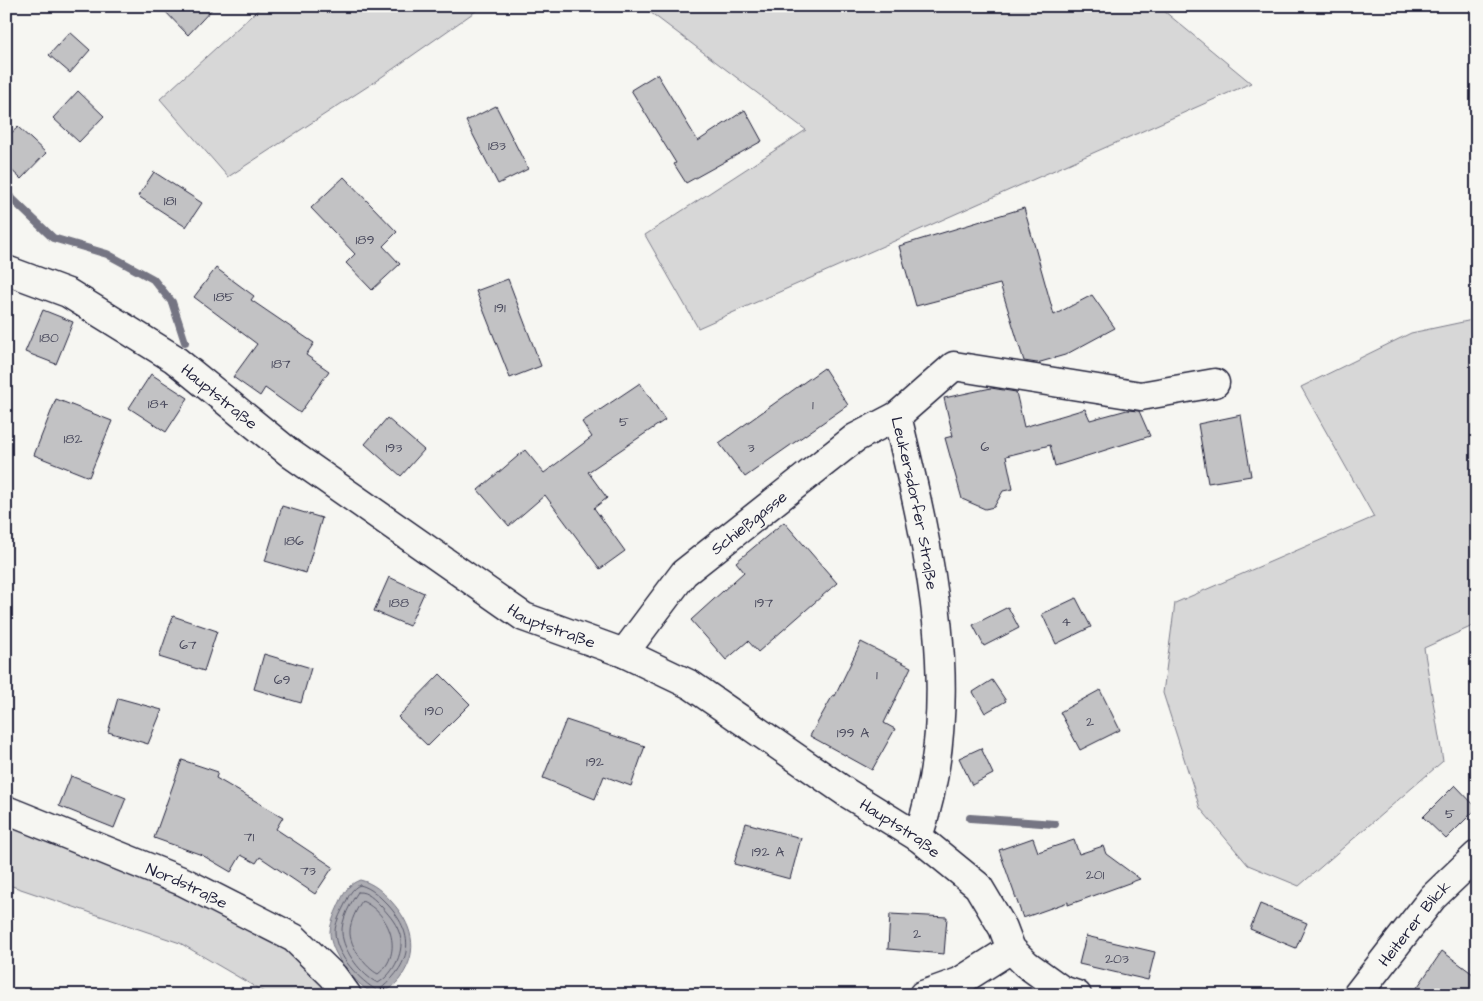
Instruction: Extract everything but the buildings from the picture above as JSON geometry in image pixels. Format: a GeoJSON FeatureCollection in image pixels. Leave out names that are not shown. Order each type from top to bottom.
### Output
{"type":"FeatureCollection","features":[{"type":"Feature","properties":{"kind":"street","name":"Hauptstraße"},"geometry":{"type":"LineString","coordinates":[[6,270],[68,293],[173,358],[291,454],[524,617],[624,653],[691,685],[847,793],[918,837],[978,886],[1003,928],[1011,949],[1026,964],[1062,990],[1077,995]]}},
{"type":"Feature","properties":{"kind":"street","name":"Leukersdorfer Straße"},"geometry":{"type":"LineString","coordinates":[[918,837],[929,803],[940,726],[940,641],[924,526],[896,416],[954,366],[1141,396],[1215,383]]}},
{"type":"Feature","properties":{"kind":"street","name":"Schießgasse"},"geometry":{"type":"LineString","coordinates":[[624,653],[684,573],[855,438],[896,416]]}},
{"type":"Feature","properties":{"kind":"street","name":"Nordstraße"},"geometry":{"type":"LineString","coordinates":[[6,810],[184,882],[294,938],[333,976],[347,995]]}},
{"type":"Feature","properties":{"kind":"street","name":"Heiterer Blick"},"geometry":{"type":"LineString","coordinates":[[1357,995],[1433,897],[1477,855]]}},
{"type":"Feature","properties":{"kind":"street"},"geometry":{"type":"LineString","coordinates":[[923,995],[959,982],[1011,949]]}},
{"type":"Feature","properties":{"kind":"shaded area"},"geometry":{"type":"Polygon","coordinates":[[[262,6],[483,6],[373,83],[228,177],[160,99],[262,6]]]}},
{"type":"Feature","properties":{"kind":"shaded area"},"geometry":{"type":"Polygon","coordinates":[[[642,6],[1158,6],[1251,83],[698,328],[645,235],[806,130],[642,6]]]}},
{"type":"Feature","properties":{"kind":"shaded area"},"geometry":{"type":"Polygon","coordinates":[[[1477,319],[1477,624],[1424,648],[1443,761],[1299,886],[1248,865],[1200,808],[1163,693],[1175,603],[1374,517],[1301,387],[1411,333],[1477,319]]]}},
{"type":"Feature","properties":{"kind":"shaded area"},"geometry":{"type":"Polygon","coordinates":[[[6,816],[179,886],[288,948],[333,995],[269,995],[180,943],[6,884],[6,816]]]}},
{"type":"Feature","properties":{"kind":"water"},"geometry":{"type":"Polygon","coordinates":[[[360,880],[377,888],[391,901],[404,919],[411,938],[412,947],[407,967],[396,983],[377,995],[361,985],[346,969],[339,959],[331,940],[331,924],[335,912],[346,891],[360,880]]]}},
{"type":"Feature","properties":{"kind":"waterway"},"geometry":{"type":"LineString","coordinates":[[6,193],[53,238],[107,254],[153,279],[172,302],[185,342]]}},
{"type":"Feature","properties":{"kind":"waterway"},"geometry":{"type":"LineString","coordinates":[[970,818],[1055,824]]}}]}
